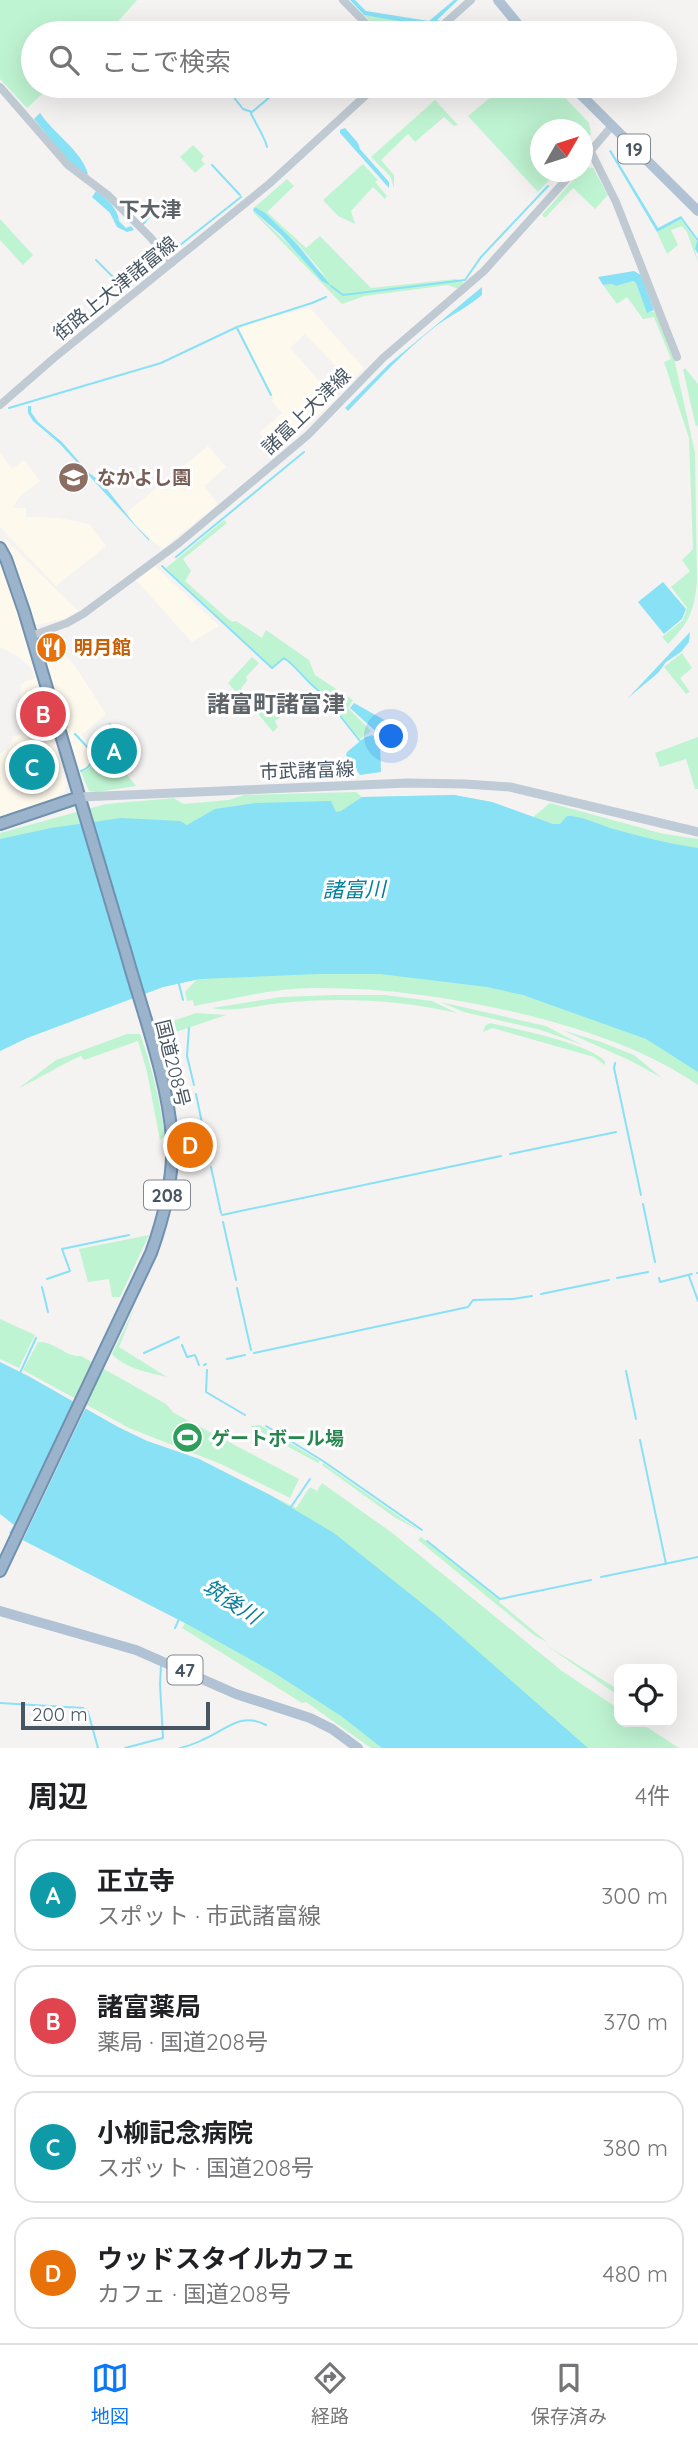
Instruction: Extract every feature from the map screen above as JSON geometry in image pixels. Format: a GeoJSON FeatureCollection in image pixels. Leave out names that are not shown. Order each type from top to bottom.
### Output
{"type":"FeatureCollection","features":[{"type":"Feature","properties":{"kind":"highway","name":"国道208号"},"geometry":{"type":"LineString","coordinates":[[0,548],[13,578],[31,636],[145,1018],[165,1094],[172,1139],[171,1171],[163,1220],[151,1253],[0,1571]]}},
{"type":"Feature","properties":{"kind":"highway"},"geometry":{"type":"LineString","coordinates":[[0,824],[81,800]]}},
{"type":"Feature","properties":{"kind":"main road"},"geometry":{"type":"LineString","coordinates":[[498,0],[515,21]]}},
{"type":"Feature","properties":{"kind":"main road","name":"19"},"geometry":{"type":"LineString","coordinates":[[583,98],[698,211]]}},
{"type":"Feature","properties":{"kind":"main road","name":"市武諸富線"},"geometry":{"type":"LineString","coordinates":[[81,800],[408,783],[487,785],[510,787],[698,832]]}},
{"type":"Feature","properties":{"kind":"main road","name":"47"},"geometry":{"type":"LineString","coordinates":[[0,1611],[136,1650],[236,1694],[320,1722],[358,1748]]}},
{"type":"Feature","properties":{"kind":"street"},"geometry":{"type":"LineString","coordinates":[[343,0],[363,21]]}},
{"type":"Feature","properties":{"kind":"street"},"geometry":{"type":"LineString","coordinates":[[448,21],[471,0]]}},
{"type":"Feature","properties":{"kind":"street"},"geometry":{"type":"LineString","coordinates":[[0,87],[68,165],[109,196],[172,263]]}},
{"type":"Feature","properties":{"kind":"street","name":"街路上大津諸富線"},"geometry":{"type":"LineString","coordinates":[[0,405],[269,184],[363,98]]}},
{"type":"Feature","properties":{"kind":"street"},"geometry":{"type":"LineString","coordinates":[[593,150],[611,127]]}},
{"type":"Feature","properties":{"kind":"street"},"geometry":{"type":"LineString","coordinates":[[593,156],[616,202],[677,357]]}},
{"type":"Feature","properties":{"kind":"street","name":"諸富上大津線"},"geometry":{"type":"LineString","coordinates":[[31,636],[83,614],[180,543],[247,488],[308,435],[383,358],[466,289],[564,182]]}},
{"type":"Feature","properties":{"kind":"shaded area"},"geometry":{"type":"Polygon","coordinates":[[[310,308],[364,368],[351,382],[305,334],[290,348],[335,399],[276,455],[259,433],[282,413],[272,401],[273,397],[239,328],[259,320],[310,308]]]}},
{"type":"Feature","properties":{"kind":"shaded area"},"geometry":{"type":"Polygon","coordinates":[[[208,446],[226,467],[204,486],[218,504],[163,548],[134,523],[127,512],[208,446]]]}},
{"type":"Feature","properties":{"kind":"shaded area"},"geometry":{"type":"Polygon","coordinates":[[[0,453],[12,469],[24,460],[40,481],[19,497],[13,508],[26,508],[26,517],[59,518],[89,524],[106,546],[56,586],[0,527],[0,453]]]}},
{"type":"Feature","properties":{"kind":"shaded area"},"geometry":{"type":"Polygon","coordinates":[[[6,540],[78,611],[66,618],[37,625],[32,621],[19,575],[2,541],[6,540]]]}},
{"type":"Feature","properties":{"kind":"shaded area"},"geometry":{"type":"Polygon","coordinates":[[[0,559],[30,652],[67,784],[64,793],[51,800],[0,817],[0,754],[8,748],[14,736],[28,733],[20,703],[21,684],[34,678],[33,670],[19,657],[0,647],[0,559]]]}},
{"type":"Feature","properties":{"kind":"shaded area"},"geometry":{"type":"Polygon","coordinates":[[[154,565],[219,626],[192,642],[135,579],[154,565]]]}},
{"type":"Feature","properties":{"kind":"shaded area"},"geometry":{"type":"Polygon","coordinates":[[[60,632],[55,643],[75,666],[106,714],[81,735],[94,753],[94,762],[90,769],[81,772],[62,720],[41,646],[42,640],[47,636],[60,632]]]}},
{"type":"Feature","properties":{"kind":"green space"},"geometry":{"type":"Polygon","coordinates":[[[0,0],[137,0],[119,21],[21,21],[21,98],[38,98],[27,108],[0,79],[0,0]]]}},
{"type":"Feature","properties":{"kind":"green space"},"geometry":{"type":"Polygon","coordinates":[[[364,15],[401,21],[369,21],[364,15]]]}},
{"type":"Feature","properties":{"kind":"green space"},"geometry":{"type":"Polygon","coordinates":[[[490,98],[565,98],[585,119],[530,119],[530,182],[548,182],[538,192],[468,116],[490,98]]]}},
{"type":"Feature","properties":{"kind":"green space"},"geometry":{"type":"Polygon","coordinates":[[[435,100],[458,125],[454,126],[444,117],[415,142],[408,134],[381,160],[394,175],[394,188],[390,176],[371,157],[435,100]]]}},
{"type":"Feature","properties":{"kind":"green space"},"geometry":{"type":"Polygon","coordinates":[[[193,145],[204,156],[201,160],[205,164],[195,173],[180,157],[193,145]]]}},
{"type":"Feature","properties":{"kind":"green space"},"geometry":{"type":"Polygon","coordinates":[[[363,164],[378,180],[375,182],[387,196],[385,199],[373,187],[351,211],[355,224],[338,216],[323,200],[363,164]]]}},
{"type":"Feature","properties":{"kind":"green space"},"geometry":{"type":"Polygon","coordinates":[[[593,168],[608,195],[595,209],[573,188],[545,218],[542,215],[572,182],[593,182],[593,168]]]}},
{"type":"Feature","properties":{"kind":"green space"},"geometry":{"type":"Polygon","coordinates":[[[287,179],[294,186],[267,212],[306,248],[320,236],[371,288],[456,279],[464,283],[459,289],[448,285],[365,296],[342,304],[253,212],[326,277],[298,244],[255,207],[287,179]]]}},
{"type":"Feature","properties":{"kind":"green space"},"geometry":{"type":"Polygon","coordinates":[[[0,219],[33,255],[23,265],[0,240],[0,219]]]}},
{"type":"Feature","properties":{"kind":"green space"},"geometry":{"type":"Polygon","coordinates":[[[681,219],[697,242],[695,249],[698,263],[687,232],[682,226],[671,230],[678,245],[667,254],[657,232],[681,219]]]}},
{"type":"Feature","properties":{"kind":"green space"},"geometry":{"type":"Polygon","coordinates":[[[633,281],[647,312],[656,311],[674,358],[695,453],[696,591],[686,622],[668,644],[662,637],[683,620],[687,608],[671,587],[690,571],[682,560],[693,549],[689,438],[664,362],[671,359],[654,317],[643,319],[627,297],[617,304],[603,285],[616,286],[633,281]]]}},
{"type":"Feature","properties":{"kind":"green space"},"geometry":{"type":"Polygon","coordinates":[[[685,368],[698,384],[696,427],[683,370],[685,368]]]}},
{"type":"Feature","properties":{"kind":"green space"},"geometry":{"type":"Polygon","coordinates":[[[224,520],[227,523],[183,559],[191,571],[185,581],[228,619],[236,621],[262,638],[266,630],[309,660],[315,675],[353,700],[348,708],[371,731],[360,739],[322,692],[289,661],[284,657],[272,667],[166,568],[224,520]]]}},
{"type":"Feature","properties":{"kind":"green space"},"geometry":{"type":"Polygon","coordinates":[[[682,653],[692,668],[680,678],[690,692],[686,694],[664,667],[682,653]]]}},
{"type":"Feature","properties":{"kind":"green space"},"geometry":{"type":"Polygon","coordinates":[[[252,657],[259,663],[246,677],[247,681],[241,688],[249,697],[255,695],[262,703],[267,700],[272,705],[287,693],[297,705],[275,721],[278,727],[273,732],[246,699],[243,700],[228,683],[252,657]]]}},
{"type":"Feature","properties":{"kind":"green space"},"geometry":{"type":"Polygon","coordinates":[[[698,737],[698,789],[695,789],[686,759],[660,767],[655,753],[698,737]]]}},
{"type":"Feature","properties":{"kind":"green space"},"geometry":{"type":"Polygon","coordinates":[[[99,752],[115,769],[121,767],[136,786],[89,791],[81,772],[90,767],[94,753],[99,752]]]}},
{"type":"Feature","properties":{"kind":"green space"},"geometry":{"type":"Polygon","coordinates":[[[356,792],[362,797],[454,795],[492,802],[533,817],[550,803],[664,834],[698,839],[698,859],[338,816],[0,849],[0,833],[106,804],[174,798],[183,804],[229,800],[244,795],[356,792]]]}},
{"type":"Feature","properties":{"kind":"green space"},"geometry":{"type":"Polygon","coordinates":[[[459,970],[616,1018],[698,1066],[698,1085],[659,1062],[618,1043],[504,1010],[422,995],[338,988],[281,990],[194,1006],[193,1000],[187,1001],[185,992],[197,979],[163,987],[27,1038],[0,1051],[0,1046],[199,972],[459,970]]]}},
{"type":"Feature","properties":{"kind":"green space"},"geometry":{"type":"Polygon","coordinates":[[[385,995],[432,1001],[457,1013],[414,1005],[348,1000],[281,1003],[238,1009],[212,1008],[281,997],[385,995]]]}},
{"type":"Feature","properties":{"kind":"green space"},"geometry":{"type":"Polygon","coordinates":[[[440,1002],[546,1026],[582,1045],[541,1030],[464,1012],[440,1002]]]}},
{"type":"Feature","properties":{"kind":"green space"},"geometry":{"type":"Polygon","coordinates":[[[196,1013],[226,1015],[170,1034],[169,1038],[158,1041],[155,1027],[196,1013]]]}},
{"type":"Feature","properties":{"kind":"green space"},"geometry":{"type":"Polygon","coordinates":[[[490,1023],[567,1042],[595,1054],[605,1061],[605,1065],[594,1057],[492,1028],[483,1032],[485,1026],[490,1023]]]}},
{"type":"Feature","properties":{"kind":"green space"},"geometry":{"type":"Polygon","coordinates":[[[562,1030],[634,1055],[662,1078],[629,1060],[562,1030]]]}},
{"type":"Feature","properties":{"kind":"green space"},"geometry":{"type":"Polygon","coordinates":[[[127,1034],[140,1034],[148,1059],[165,1136],[160,1140],[138,1041],[84,1060],[81,1056],[19,1088],[56,1060],[127,1034]]]}},
{"type":"Feature","properties":{"kind":"green space"},"geometry":{"type":"Polygon","coordinates":[[[149,1235],[120,1297],[112,1297],[109,1279],[88,1282],[79,1249],[149,1235]]]}},
{"type":"Feature","properties":{"kind":"green space"},"geometry":{"type":"Polygon","coordinates":[[[135,1307],[119,1347],[167,1377],[131,1367],[112,1354],[135,1307]]]}},
{"type":"Feature","properties":{"kind":"green space"},"geometry":{"type":"Polygon","coordinates":[[[0,1319],[35,1335],[19,1368],[0,1359],[0,1319]]]}},
{"type":"Feature","properties":{"kind":"green space","name":"ゲートボール場"},"geometry":{"type":"Polygon","coordinates":[[[38,1342],[81,1356],[166,1404],[174,1413],[299,1479],[290,1498],[221,1464],[129,1428],[23,1370],[38,1342]]]}},
{"type":"Feature","properties":{"kind":"green space"},"geometry":{"type":"Polygon","coordinates":[[[0,1362],[118,1427],[147,1441],[199,1459],[296,1508],[310,1487],[317,1491],[322,1483],[391,1532],[562,1671],[614,1706],[614,1727],[647,1727],[679,1748],[572,1748],[145,1447],[0,1362]]]}},
{"type":"Feature","properties":{"kind":"green space"},"geometry":{"type":"Polygon","coordinates":[[[260,1425],[320,1461],[318,1463],[250,1426],[260,1425]]]}},
{"type":"Feature","properties":{"kind":"green space"},"geometry":{"type":"Polygon","coordinates":[[[323,1463],[420,1531],[394,1517],[322,1465],[323,1463]]]}},
{"type":"Feature","properties":{"kind":"green space"},"geometry":{"type":"Polygon","coordinates":[[[9,1533],[240,1643],[395,1748],[371,1748],[306,1702],[302,1703],[182,1628],[185,1623],[9,1533]]]}},
{"type":"Feature","properties":{"kind":"green space"},"geometry":{"type":"Polygon","coordinates":[[[421,1537],[500,1600],[499,1602],[547,1642],[535,1636],[418,1540],[421,1537]]]}},
{"type":"Feature","properties":{"kind":"green space"},"geometry":{"type":"Polygon","coordinates":[[[546,1645],[614,1687],[614,1693],[546,1645]]]}},
{"type":"Feature","properties":{"kind":"water"},"geometry":{"type":"Polygon","coordinates":[[[350,0],[355,0],[366,11],[429,21],[398,21],[364,15],[350,0]]]}},
{"type":"Feature","properties":{"kind":"water"},"geometry":{"type":"Polygon","coordinates":[[[454,0],[458,0],[437,20],[440,21],[429,21],[454,0]]]}},
{"type":"Feature","properties":{"kind":"water"},"geometry":{"type":"Polygon","coordinates":[[[40,113],[74,150],[88,174],[69,162],[34,119],[40,113]]]}},
{"type":"Feature","properties":{"kind":"water"},"geometry":{"type":"Polygon","coordinates":[[[345,128],[389,182],[389,188],[340,133],[340,130],[345,128]]]}},
{"type":"Feature","properties":{"kind":"water"},"geometry":{"type":"Polygon","coordinates":[[[611,150],[658,228],[681,216],[698,239],[698,254],[695,249],[697,241],[681,219],[657,232],[609,151],[611,150]]]}},
{"type":"Feature","properties":{"kind":"water"},"geometry":{"type":"Polygon","coordinates":[[[96,191],[114,208],[119,221],[126,228],[131,226],[134,230],[127,232],[117,227],[110,213],[92,197],[96,191]]]}},
{"type":"Feature","properties":{"kind":"water"},"geometry":{"type":"Polygon","coordinates":[[[255,207],[265,213],[297,244],[331,286],[322,281],[281,235],[253,210],[255,207]]]}},
{"type":"Feature","properties":{"kind":"water"},"geometry":{"type":"Polygon","coordinates":[[[634,271],[641,275],[654,310],[647,313],[636,283],[633,281],[616,286],[603,285],[598,277],[634,271]]]}},
{"type":"Feature","properties":{"kind":"water"},"geometry":{"type":"Polygon","coordinates":[[[482,287],[482,295],[436,326],[390,367],[348,411],[345,408],[389,364],[482,287]]]}},
{"type":"Feature","properties":{"kind":"water"},"geometry":{"type":"Polygon","coordinates":[[[28,406],[31,406],[31,412],[38,422],[102,483],[149,541],[60,444],[33,421],[28,413],[28,406]]]}},
{"type":"Feature","properties":{"kind":"water"},"geometry":{"type":"Polygon","coordinates":[[[663,582],[686,609],[682,619],[664,634],[638,602],[663,582]]]}},
{"type":"Feature","properties":{"kind":"water"},"geometry":{"type":"Polygon","coordinates":[[[690,632],[689,642],[681,652],[666,662],[658,673],[628,698],[690,632]]]}},
{"type":"Feature","properties":{"kind":"water"},"geometry":{"type":"Polygon","coordinates":[[[354,703],[388,722],[387,738],[382,737],[350,708],[354,703]]]}},
{"type":"Feature","properties":{"kind":"water"},"geometry":{"type":"Polygon","coordinates":[[[372,735],[380,742],[381,772],[360,775],[346,755],[364,738],[372,735]]]}},
{"type":"Feature","properties":{"kind":"water","name":"諸富川"},"geometry":{"type":"Polygon","coordinates":[[[454,795],[492,802],[553,824],[560,824],[567,816],[578,817],[643,837],[698,848],[698,1072],[646,1039],[523,995],[487,987],[380,974],[200,979],[163,987],[27,1038],[0,1051],[0,839],[51,828],[121,818],[180,821],[187,825],[215,809],[256,803],[331,801],[336,812],[362,797],[454,795]]]}},
{"type":"Feature","properties":{"kind":"water","name":"筑後川"},"geometry":{"type":"Polygon","coordinates":[[[0,1362],[118,1427],[147,1441],[199,1459],[270,1495],[334,1533],[439,1617],[588,1748],[382,1748],[341,1716],[273,1672],[185,1623],[9,1533],[14,1525],[0,1514],[0,1362]]]}},
{"type":"Feature","properties":{"kind":"pier"},"geometry":{"type":"Polygon","coordinates":[[[78,1400],[87,1405],[21,1544],[12,1539],[78,1400]]]}},
{"type":"Feature","properties":{"kind":"waterway"},"geometry":{"type":"LineString","coordinates":[[234,98],[243,109],[252,112],[269,98]]}},
{"type":"Feature","properties":{"kind":"waterway"},"geometry":{"type":"LineString","coordinates":[[250,111],[267,147]]}},
{"type":"Feature","properties":{"kind":"waterway"},"geometry":{"type":"LineString","coordinates":[[212,165],[240,195]]}},
{"type":"Feature","properties":{"kind":"waterway"},"geometry":{"type":"LineString","coordinates":[[331,286],[343,295],[465,280],[481,257],[548,186]]}},
{"type":"Feature","properties":{"kind":"waterway"},"geometry":{"type":"LineString","coordinates":[[170,253],[241,197]]}},
{"type":"Feature","properties":{"kind":"waterway"},"geometry":{"type":"LineString","coordinates":[[160,207],[171,198]]}},
{"type":"Feature","properties":{"kind":"waterway"},"geometry":{"type":"LineString","coordinates":[[143,224],[149,217]]}},
{"type":"Feature","properties":{"kind":"waterway"},"geometry":{"type":"LineString","coordinates":[[96,260],[125,289],[162,259]]}},
{"type":"Feature","properties":{"kind":"waterway"},"geometry":{"type":"LineString","coordinates":[[9,408],[161,363],[237,327],[326,297]]}},
{"type":"Feature","properties":{"kind":"waterway"},"geometry":{"type":"LineString","coordinates":[[237,328],[271,395]]}},
{"type":"Feature","properties":{"kind":"waterway"},"geometry":{"type":"LineString","coordinates":[[176,557],[304,452]]}},
{"type":"Feature","properties":{"kind":"waterway"},"geometry":{"type":"LineString","coordinates":[[162,566],[272,668],[284,658],[289,662],[322,693],[360,741]]}},
{"type":"Feature","properties":{"kind":"waterway"},"geometry":{"type":"LineString","coordinates":[[63,720],[67,727]]}},
{"type":"Feature","properties":{"kind":"waterway"},"geometry":{"type":"LineString","coordinates":[[89,745],[110,724]]}},
{"type":"Feature","properties":{"kind":"waterway"},"geometry":{"type":"LineString","coordinates":[[75,734],[92,752],[90,764],[81,771]]}},
{"type":"Feature","properties":{"kind":"waterway"},"geometry":{"type":"LineString","coordinates":[[179,984],[183,1000]]}},
{"type":"Feature","properties":{"kind":"waterway"},"geometry":{"type":"LineString","coordinates":[[189,1028],[187,1056],[194,1085]]}},
{"type":"Feature","properties":{"kind":"waterway"},"geometry":{"type":"LineString","coordinates":[[615,1063],[641,1195]]}},
{"type":"Feature","properties":{"kind":"waterway"},"geometry":{"type":"LineString","coordinates":[[196,1094],[209,1157]]}},
{"type":"Feature","properties":{"kind":"waterway"},"geometry":{"type":"LineString","coordinates":[[510,1154],[616,1132]]}},
{"type":"Feature","properties":{"kind":"waterway"},"geometry":{"type":"LineString","coordinates":[[222,1215],[501,1156]]}},
{"type":"Feature","properties":{"kind":"waterway"},"geometry":{"type":"LineString","coordinates":[[211,1167],[221,1213]]}},
{"type":"Feature","properties":{"kind":"waterway"},"geometry":{"type":"LineString","coordinates":[[643,1204],[655,1262]]}},
{"type":"Feature","properties":{"kind":"waterway"},"geometry":{"type":"LineString","coordinates":[[223,1222],[236,1280]]}},
{"type":"Feature","properties":{"kind":"waterway"},"geometry":{"type":"LineString","coordinates":[[47,1279],[70,1271],[62,1249],[129,1235]]}},
{"type":"Feature","properties":{"kind":"waterway"},"geometry":{"type":"LineString","coordinates":[[617,1278],[648,1272]]}},
{"type":"Feature","properties":{"kind":"waterway"},"geometry":{"type":"LineString","coordinates":[[659,1278],[660,1282],[692,1274]]}},
{"type":"Feature","properties":{"kind":"waterway"},"geometry":{"type":"LineString","coordinates":[[689,1276],[698,1301]]}},
{"type":"Feature","properties":{"kind":"waterway"},"geometry":{"type":"LineString","coordinates":[[541,1294],[609,1280]]}},
{"type":"Feature","properties":{"kind":"waterway"},"geometry":{"type":"LineString","coordinates":[[42,1287],[48,1312]]}},
{"type":"Feature","properties":{"kind":"waterway"},"geometry":{"type":"LineString","coordinates":[[237,1288],[251,1350]]}},
{"type":"Feature","properties":{"kind":"waterway"},"geometry":{"type":"LineString","coordinates":[[254,1353],[468,1307],[473,1300],[532,1296]]}},
{"type":"Feature","properties":{"kind":"waterway"},"geometry":{"type":"LineString","coordinates":[[144,1353],[179,1337]]}},
{"type":"Feature","properties":{"kind":"waterway"},"geometry":{"type":"LineString","coordinates":[[20,1373],[36,1338]]}},
{"type":"Feature","properties":{"kind":"waterway"},"geometry":{"type":"LineString","coordinates":[[182,1345],[187,1357],[195,1355],[199,1365]]}},
{"type":"Feature","properties":{"kind":"waterway"},"geometry":{"type":"LineString","coordinates":[[227,1359],[245,1355]]}},
{"type":"Feature","properties":{"kind":"waterway"},"geometry":{"type":"LineString","coordinates":[[207,1370],[206,1392],[245,1415]]}},
{"type":"Feature","properties":{"kind":"waterway"},"geometry":{"type":"LineString","coordinates":[[626,1371],[636,1419]]}},
{"type":"Feature","properties":{"kind":"waterway"},"geometry":{"type":"LineString","coordinates":[[266,1426],[323,1461],[422,1530]]}},
{"type":"Feature","properties":{"kind":"waterway"},"geometry":{"type":"LineString","coordinates":[[640,1440],[666,1564]]}},
{"type":"Feature","properties":{"kind":"waterway"},"geometry":{"type":"LineString","coordinates":[[291,1507],[310,1479]]}},
{"type":"Feature","properties":{"kind":"waterway"},"geometry":{"type":"LineString","coordinates":[[427,1541],[500,1599],[591,1580]]}},
{"type":"Feature","properties":{"kind":"waterway"},"geometry":{"type":"LineString","coordinates":[[601,1577],[698,1557]]}},
{"type":"Feature","properties":{"kind":"waterway"},"geometry":{"type":"LineString","coordinates":[[175,1628],[179,1619]]}},
{"type":"Feature","properties":{"kind":"waterway"},"geometry":{"type":"LineString","coordinates":[[125,1748],[163,1738],[161,1666]]}},
{"type":"Feature","properties":{"kind":"waterway"},"geometry":{"type":"LineString","coordinates":[[0,1703],[83,1708],[88,1712],[98,1748]]}},
{"type":"Feature","properties":{"kind":"waterway"},"geometry":{"type":"LineString","coordinates":[[180,1748],[197,1743],[240,1721],[257,1721],[266,1725]]}},
{"type":"Feature","properties":{"kind":"place","name":"なかよし園"},"geometry":{"type":"Point","coordinates":[74,477]}},
{"type":"Feature","properties":{"kind":"place","name":"明月館"},"geometry":{"type":"Point","coordinates":[51,647]}},
{"type":"Feature","properties":{"kind":"place","name":"諸富薬局"},"geometry":{"type":"Point","coordinates":[43,714]}},
{"type":"Feature","properties":{"kind":"place","name":"正立寺"},"geometry":{"type":"Point","coordinates":[114,751]}},
{"type":"Feature","properties":{"kind":"place","name":"小柳記念病院"},"geometry":{"type":"Point","coordinates":[32,767]}},
{"type":"Feature","properties":{"kind":"place","name":"ウッドスタイルカフェ"},"geometry":{"type":"Point","coordinates":[190,1145]}},
{"type":"Feature","properties":{"kind":"place","name":"ゲートボール場"},"geometry":{"type":"Point","coordinates":[188,1438]}},
{"type":"Feature","properties":{"kind":"district","name":"下大津"},"geometry":{"type":"Point","coordinates":[150,209]}},
{"type":"Feature","properties":{"kind":"district","name":"諸富町諸富津"},"geometry":{"type":"Point","coordinates":[276,703]}}]}
